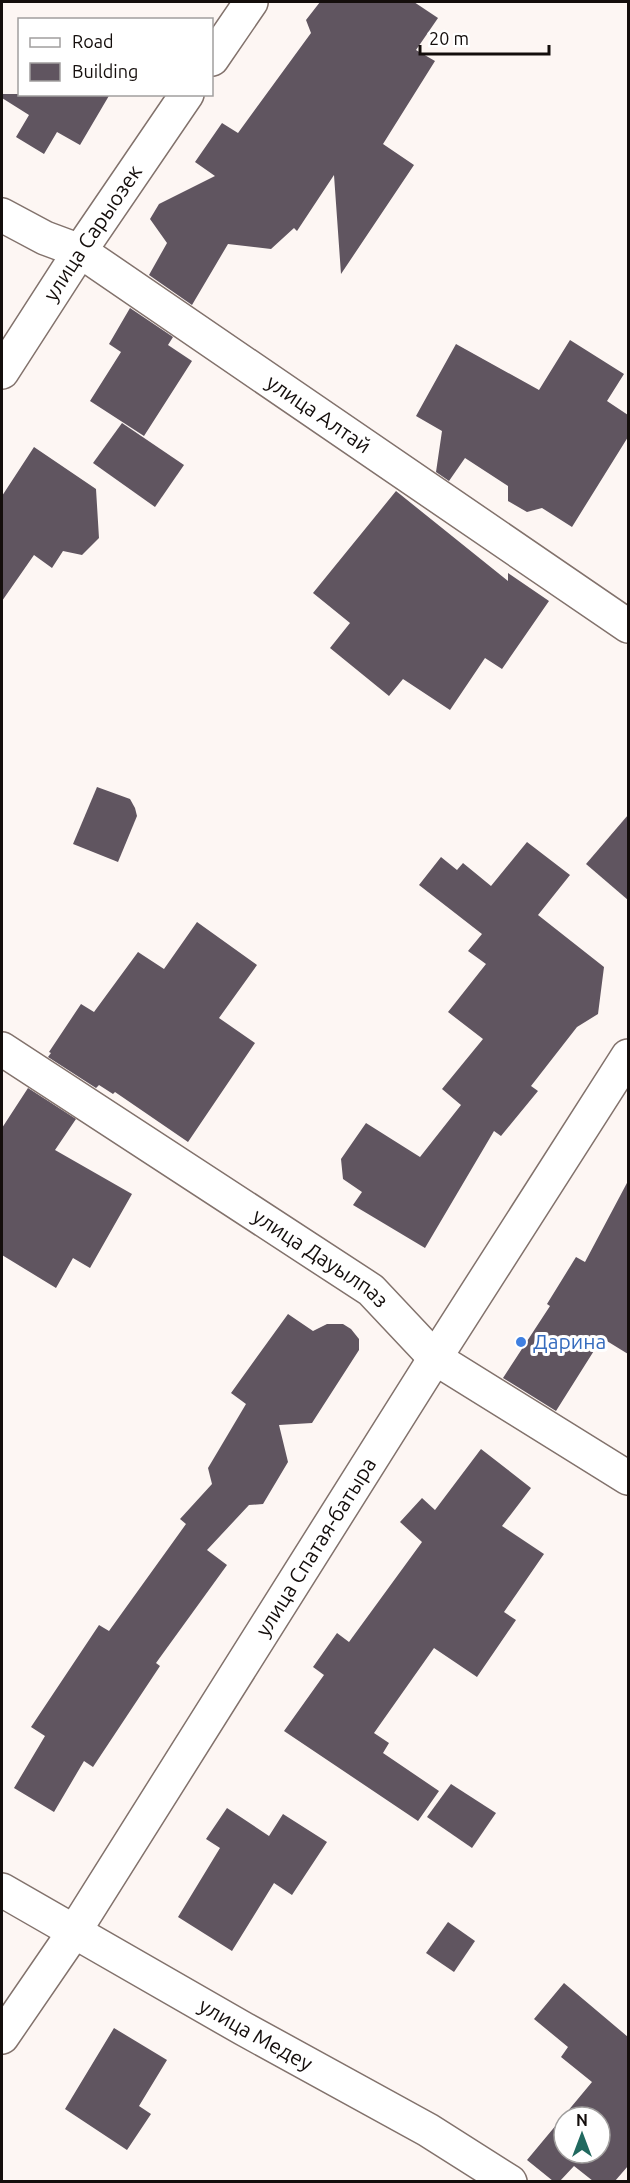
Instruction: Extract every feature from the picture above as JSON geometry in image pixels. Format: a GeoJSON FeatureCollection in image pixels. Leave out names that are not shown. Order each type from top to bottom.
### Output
{"type":"FeatureCollection","features":[{"type":"Feature","properties":{"kind":"street"},"geometry":{"type":"LineString","coordinates":[[213,58],[251,2]]}},
{"type":"Feature","properties":{"kind":"street","name":"улица Сарыозек"},"geometry":{"type":"LineString","coordinates":[[2,372],[80,251],[186,96]]}},
{"type":"Feature","properties":{"kind":"street","name":"улица Алтай"},"geometry":{"type":"LineString","coordinates":[[2,215],[45,238],[80,251],[628,626]]}},
{"type":"Feature","properties":{"kind":"street","name":"улица Дауылпаз"},"geometry":{"type":"LineString","coordinates":[[2,1049],[371,1290],[435,1358],[628,1478]]}},
{"type":"Feature","properties":{"kind":"street","name":"улица Спатая-батыра"},"geometry":{"type":"LineString","coordinates":[[2,2037],[74,1932],[628,1056]]}},
{"type":"Feature","properties":{"kind":"street","name":"улица Медеу"},"geometry":{"type":"LineString","coordinates":[[2,1890],[428,2130],[510,2181]]}},
{"type":"Feature","properties":{"kind":"building"},"geometry":{"type":"Polygon","coordinates":[[[320,2],[414,2],[438,18],[416,50],[435,61],[383,144],[414,165],[341,274],[334,175],[297,231],[294,228],[271,249],[228,244],[192,305],[149,275],[167,243],[150,219],[159,204],[215,176],[195,162],[222,123],[238,133],[311,33],[306,20],[320,2]]]}},
{"type":"Feature","properties":{"kind":"building"},"geometry":{"type":"Polygon","coordinates":[[[2,94],[109,96],[80,145],[57,132],[44,154],[16,137],[29,115],[2,98],[2,94]]]}},
{"type":"Feature","properties":{"kind":"building"},"geometry":{"type":"Polygon","coordinates":[[[130,308],[173,337],[168,345],[192,361],[144,436],[90,401],[121,352],[109,344],[130,308]]]}},
{"type":"Feature","properties":{"kind":"building"},"geometry":{"type":"Polygon","coordinates":[[[570,340],[624,374],[607,401],[628,415],[628,437],[572,527],[542,508],[527,512],[508,501],[508,486],[465,458],[449,481],[436,472],[442,431],[416,416],[456,344],[539,390],[570,340]]]}},
{"type":"Feature","properties":{"kind":"building"},"geometry":{"type":"Polygon","coordinates":[[[122,423],[184,465],[155,507],[93,463],[122,423]]]}},
{"type":"Feature","properties":{"kind":"building"},"geometry":{"type":"Polygon","coordinates":[[[34,447],[96,489],[99,538],[82,555],[63,551],[52,568],[34,555],[2,601],[2,496],[34,447]]]}},
{"type":"Feature","properties":{"kind":"building"},"geometry":{"type":"Polygon","coordinates":[[[396,491],[508,581],[508,573],[549,601],[502,669],[485,658],[450,710],[403,679],[389,696],[330,648],[350,623],[313,593],[396,491]]]}},
{"type":"Feature","properties":{"kind":"building"},"geometry":{"type":"Polygon","coordinates":[[[97,787],[130,799],[135,808],[137,816],[118,862],[73,844],[97,787]]]}},
{"type":"Feature","properties":{"kind":"building"},"geometry":{"type":"Polygon","coordinates":[[[628,815],[628,900],[586,864],[628,815]]]}},
{"type":"Feature","properties":{"kind":"building"},"geometry":{"type":"Polygon","coordinates":[[[527,842],[570,875],[538,915],[604,967],[598,1014],[577,1027],[531,1086],[538,1091],[501,1136],[494,1131],[425,1248],[353,1205],[362,1192],[343,1179],[341,1159],[366,1123],[420,1157],[461,1105],[442,1089],[483,1039],[448,1012],[486,964],[468,951],[482,934],[419,885],[441,857],[457,870],[463,863],[491,886],[527,842]]]}},
{"type":"Feature","properties":{"kind":"building"},"geometry":{"type":"Polygon","coordinates":[[[197,922],[257,965],[219,1018],[255,1043],[188,1142],[115,1092],[113,1094],[99,1085],[96,1088],[48,1057],[81,1004],[94,1012],[138,952],[164,969],[197,922]]]}},
{"type":"Feature","properties":{"kind":"building"},"geometry":{"type":"Polygon","coordinates":[[[28,1088],[76,1119],[55,1150],[132,1194],[90,1268],[73,1258],[56,1288],[2,1255],[2,1128],[28,1088]]]}},
{"type":"Feature","properties":{"kind":"building"},"geometry":{"type":"Polygon","coordinates":[[[628,1181],[628,1354],[602,1338],[556,1411],[503,1378],[550,1306],[547,1304],[576,1257],[585,1262],[628,1181]]]}},
{"type":"Feature","properties":{"kind":"building"},"geometry":{"type":"Polygon","coordinates":[[[288,1314],[313,1331],[327,1324],[343,1324],[351,1329],[359,1339],[359,1350],[312,1423],[279,1425],[288,1462],[263,1504],[249,1505],[207,1550],[227,1565],[156,1663],[160,1666],[93,1767],[84,1761],[54,1812],[14,1788],[45,1736],[31,1727],[99,1625],[109,1631],[186,1524],[180,1519],[212,1484],[208,1468],[246,1404],[231,1393],[288,1314]]]}},
{"type":"Feature","properties":{"kind":"building"},"geometry":{"type":"Polygon","coordinates":[[[481,1449],[531,1488],[502,1526],[544,1554],[504,1612],[516,1620],[477,1677],[434,1648],[374,1733],[389,1743],[383,1753],[439,1791],[418,1821],[284,1731],[324,1675],[313,1667],[337,1633],[349,1642],[422,1542],[400,1522],[422,1498],[435,1510],[481,1449]]]}},
{"type":"Feature","properties":{"kind":"building"},"geometry":{"type":"Polygon","coordinates":[[[451,1784],[496,1813],[472,1848],[427,1817],[451,1784]]]}},
{"type":"Feature","properties":{"kind":"building"},"geometry":{"type":"Polygon","coordinates":[[[227,1808],[269,1836],[283,1814],[327,1842],[292,1895],[274,1883],[232,1951],[178,1917],[220,1848],[206,1839],[227,1808]]]}},
{"type":"Feature","properties":{"kind":"building"},"geometry":{"type":"Polygon","coordinates":[[[448,1922],[475,1941],[454,1972],[426,1953],[448,1922]]]}},
{"type":"Feature","properties":{"kind":"building"},"geometry":{"type":"Polygon","coordinates":[[[564,1983],[628,2037],[628,2166],[615,2181],[593,2181],[574,2166],[560,2181],[553,2181],[527,2160],[552,2130],[552,2165],[612,2165],[612,2105],[573,2105],[592,2082],[561,2057],[568,2047],[534,2019],[564,1983]]]}},
{"type":"Feature","properties":{"kind":"building"},"geometry":{"type":"Polygon","coordinates":[[[114,2028],[167,2060],[139,2106],[151,2114],[127,2150],[65,2109],[114,2028]]]}},
{"type":"Feature","properties":{"kind":"place","name":"Дарина"},"geometry":{"type":"Point","coordinates":[521,1342]}}]}
